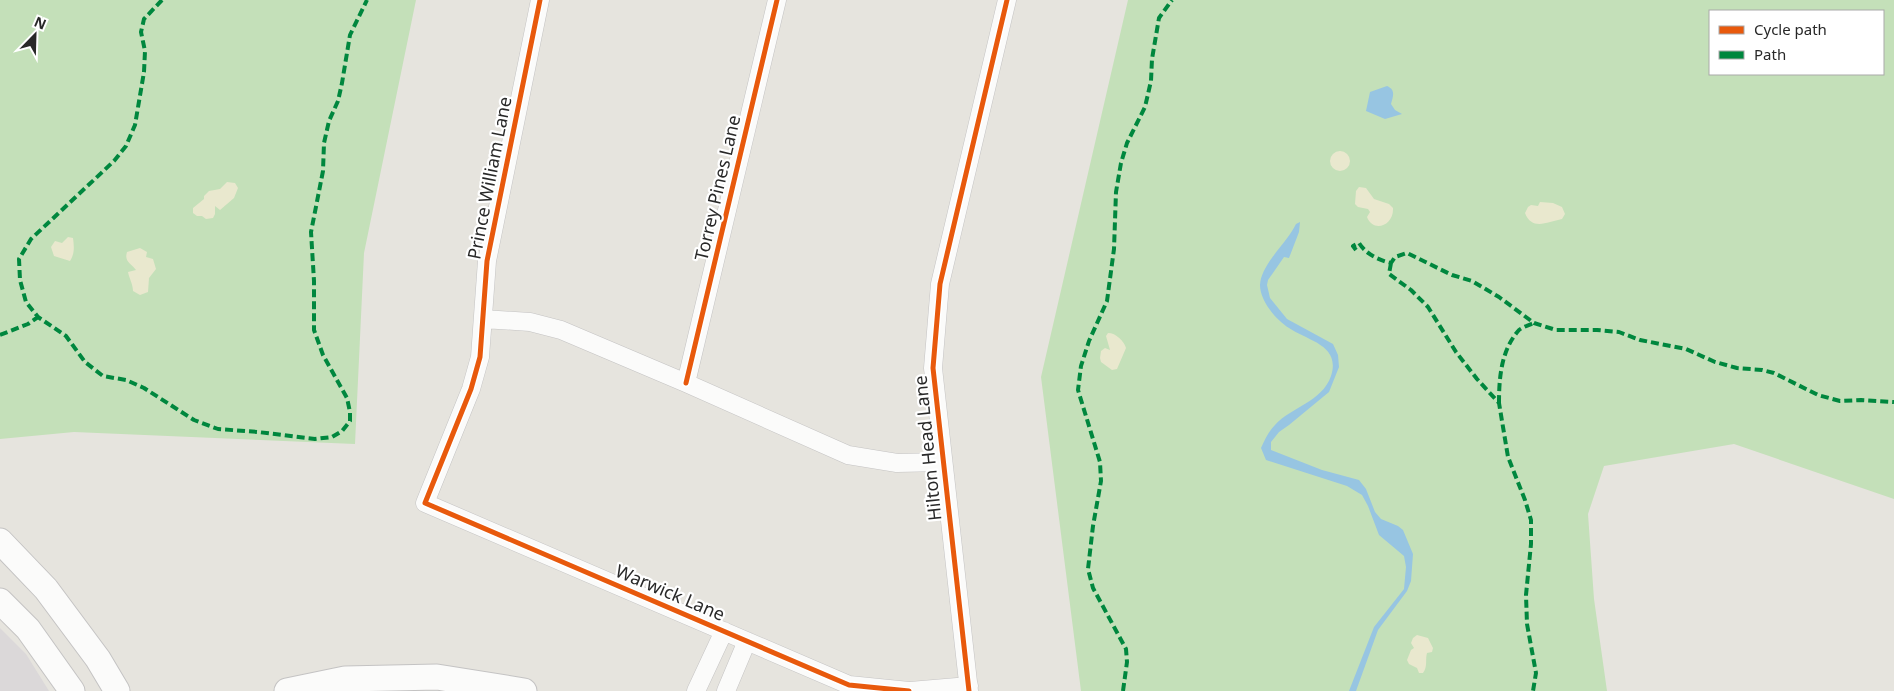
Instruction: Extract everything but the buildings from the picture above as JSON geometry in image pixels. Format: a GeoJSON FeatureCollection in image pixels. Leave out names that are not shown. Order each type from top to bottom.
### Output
{"type":"FeatureCollection","features":[{"type":"Feature","properties":{"kind":"main road"},"geometry":{"type":"LineString","coordinates":[[0,541],[46,589],[98,659],[117,691]]}},
{"type":"Feature","properties":{"kind":"main road"},"geometry":{"type":"LineString","coordinates":[[0,601],[28,629],[72,691]]}},
{"type":"Feature","properties":{"kind":"main road"},"geometry":{"type":"LineString","coordinates":[[288,691],[345,679],[524,691]]}},
{"type":"Feature","properties":{"kind":"street","name":"Prince William Lane"},"geometry":{"type":"LineString","coordinates":[[425,503],[471,390],[480,357],[487,261],[540,0]]}},
{"type":"Feature","properties":{"kind":"street","name":"Torrey Pines Lane"},"geometry":{"type":"LineString","coordinates":[[686,383],[777,0]]}},
{"type":"Feature","properties":{"kind":"street","name":"Hilton Head Lane"},"geometry":{"type":"LineString","coordinates":[[969,688],[932,368],[940,284],[1007,0]]}},
{"type":"Feature","properties":{"kind":"street"},"geometry":{"type":"LineString","coordinates":[[483,319],[530,322],[561,330],[848,455],[897,463],[943,462]]}},
{"type":"Feature","properties":{"kind":"street","name":"Warwick Lane"},"geometry":{"type":"LineString","coordinates":[[425,503],[849,685],[909,691],[969,688]]}},
{"type":"Feature","properties":{"kind":"street"},"geometry":{"type":"LineString","coordinates":[[696,691],[724,631]]}},
{"type":"Feature","properties":{"kind":"street"},"geometry":{"type":"LineString","coordinates":[[726,691],[747,641]]}},
{"type":"Feature","properties":{"kind":"shaded area"},"geometry":{"type":"Polygon","coordinates":[[[0,628],[26,654],[49,691],[0,691],[0,628]]]}},
{"type":"Feature","properties":{"kind":"green space"},"geometry":{"type":"Polygon","coordinates":[[[0,0],[416,0],[364,253],[355,444],[74,432],[0,439],[0,0]]]}},
{"type":"Feature","properties":{"kind":"green space"},"geometry":{"type":"Polygon","coordinates":[[[1128,0],[1894,0],[1894,499],[1734,444],[1604,466],[1588,514],[1594,599],[1607,691],[1081,691],[1041,377],[1128,0]]]}},
{"type":"Feature","properties":{"kind":"sand"},"geometry":{"type":"Polygon","coordinates":[[[1340,151],[1347,154],[1350,161],[1347,168],[1340,171],[1333,168],[1330,161],[1333,154],[1340,151]]]}},
{"type":"Feature","properties":{"kind":"sand"},"geometry":{"type":"Polygon","coordinates":[[[227,182],[235,183],[238,188],[234,198],[220,210],[215,206],[213,218],[206,219],[193,213],[193,208],[204,199],[204,196],[209,191],[220,189],[227,182]]]}},
{"type":"Feature","properties":{"kind":"sand"},"geometry":{"type":"Polygon","coordinates":[[[1359,187],[1366,188],[1374,199],[1389,204],[1393,208],[1387,223],[1378,226],[1374,225],[1367,217],[1370,212],[1368,209],[1358,207],[1355,204],[1356,191],[1359,187]]]}},
{"type":"Feature","properties":{"kind":"sand"},"geometry":{"type":"Polygon","coordinates":[[[1540,202],[1553,203],[1562,207],[1565,214],[1562,219],[1536,224],[1528,219],[1525,213],[1528,207],[1531,205],[1538,206],[1540,202]]]}},
{"type":"Feature","properties":{"kind":"sand"},"geometry":{"type":"Polygon","coordinates":[[[68,237],[73,238],[74,244],[70,261],[54,256],[51,247],[55,241],[62,243],[68,237]]]}},
{"type":"Feature","properties":{"kind":"sand"},"geometry":{"type":"Polygon","coordinates":[[[140,248],[147,252],[146,257],[153,259],[156,269],[149,278],[148,292],[140,295],[133,291],[128,272],[136,270],[127,260],[126,255],[127,252],[140,248]]]}},
{"type":"Feature","properties":{"kind":"sand"},"geometry":{"type":"Polygon","coordinates":[[[1108,333],[1114,334],[1119,338],[1126,348],[1117,369],[1112,370],[1101,362],[1100,358],[1101,351],[1105,348],[1110,350],[1106,336],[1108,333]]]}},
{"type":"Feature","properties":{"kind":"sand"},"geometry":{"type":"Polygon","coordinates":[[[1417,635],[1428,638],[1433,648],[1432,652],[1427,653],[1423,673],[1419,673],[1417,668],[1409,664],[1407,660],[1411,650],[1414,648],[1411,643],[1413,638],[1417,635]]]}},
{"type":"Feature","properties":{"kind":"water"},"geometry":{"type":"Polygon","coordinates":[[[1387,86],[1393,91],[1391,104],[1395,110],[1402,114],[1385,119],[1366,111],[1370,92],[1387,86]]]}},
{"type":"Feature","properties":{"kind":"water"},"geometry":{"type":"Polygon","coordinates":[[[1300,222],[1299,232],[1289,258],[1284,257],[1268,280],[1267,285],[1270,298],[1287,319],[1333,344],[1338,355],[1339,367],[1329,392],[1279,432],[1271,442],[1271,450],[1322,470],[1359,480],[1366,489],[1375,512],[1381,519],[1403,530],[1413,554],[1411,581],[1407,591],[1378,630],[1356,691],[1349,691],[1374,627],[1404,589],[1406,567],[1404,556],[1379,535],[1362,495],[1347,486],[1266,460],[1261,448],[1275,425],[1289,413],[1321,392],[1327,385],[1333,366],[1331,357],[1321,345],[1289,328],[1279,320],[1266,304],[1261,291],[1261,277],[1269,261],[1296,224],[1300,222]]]}},
{"type":"Feature","properties":{"kind":"marked path"},"geometry":{"type":"LineString","coordinates":[[162,0],[144,19],[141,32],[145,51],[144,72],[135,125],[126,146],[114,161],[31,239],[19,259],[20,280],[26,302],[38,317],[66,336],[85,362],[103,376],[126,380],[144,388],[194,420],[218,429],[315,439],[332,437],[342,431],[350,421],[347,398],[323,355],[314,330],[311,232],[323,171],[324,143],[329,121],[338,101],[350,35],[367,0]]}},
{"type":"Feature","properties":{"kind":"marked path"},"geometry":{"type":"LineString","coordinates":[[1123,691],[1127,662],[1126,649],[1093,588],[1088,569],[1101,481],[1100,462],[1078,390],[1081,366],[1089,341],[1107,301],[1114,249],[1116,192],[1121,163],[1127,143],[1145,107],[1151,81],[1152,59],[1159,18],[1172,0]]}},
{"type":"Feature","properties":{"kind":"marked path"},"geometry":{"type":"LineString","coordinates":[[1356,250],[1353,246],[1359,243],[1373,256],[1391,263],[1395,257],[1407,253],[1452,275],[1472,281],[1499,297],[1534,323],[1556,330],[1619,332],[1640,340],[1686,349],[1715,362],[1737,368],[1774,373],[1818,395],[1840,401],[1894,402]]}},
{"type":"Feature","properties":{"kind":"marked path"},"geometry":{"type":"LineString","coordinates":[[1391,263],[1389,274],[1411,290],[1428,307],[1456,352],[1499,403],[1508,457],[1531,520],[1531,544],[1526,595],[1527,624],[1536,673],[1533,691]]}},
{"type":"Feature","properties":{"kind":"marked path"},"geometry":{"type":"LineString","coordinates":[[0,335],[28,324],[38,317]]}},
{"type":"Feature","properties":{"kind":"marked path"},"geometry":{"type":"LineString","coordinates":[[1499,403],[1502,365],[1508,346],[1519,330],[1534,323]]}},
{"type":"Feature","properties":{"kind":"cycle path"},"geometry":{"type":"LineString","coordinates":[[540,0],[487,261],[480,357],[471,389],[425,503],[849,685],[909,691]]}},
{"type":"Feature","properties":{"kind":"cycle path"},"geometry":{"type":"LineString","coordinates":[[686,383],[777,0]]}},
{"type":"Feature","properties":{"kind":"cycle path"},"geometry":{"type":"LineString","coordinates":[[969,691],[933,368],[940,284],[1007,0]]}}]}
